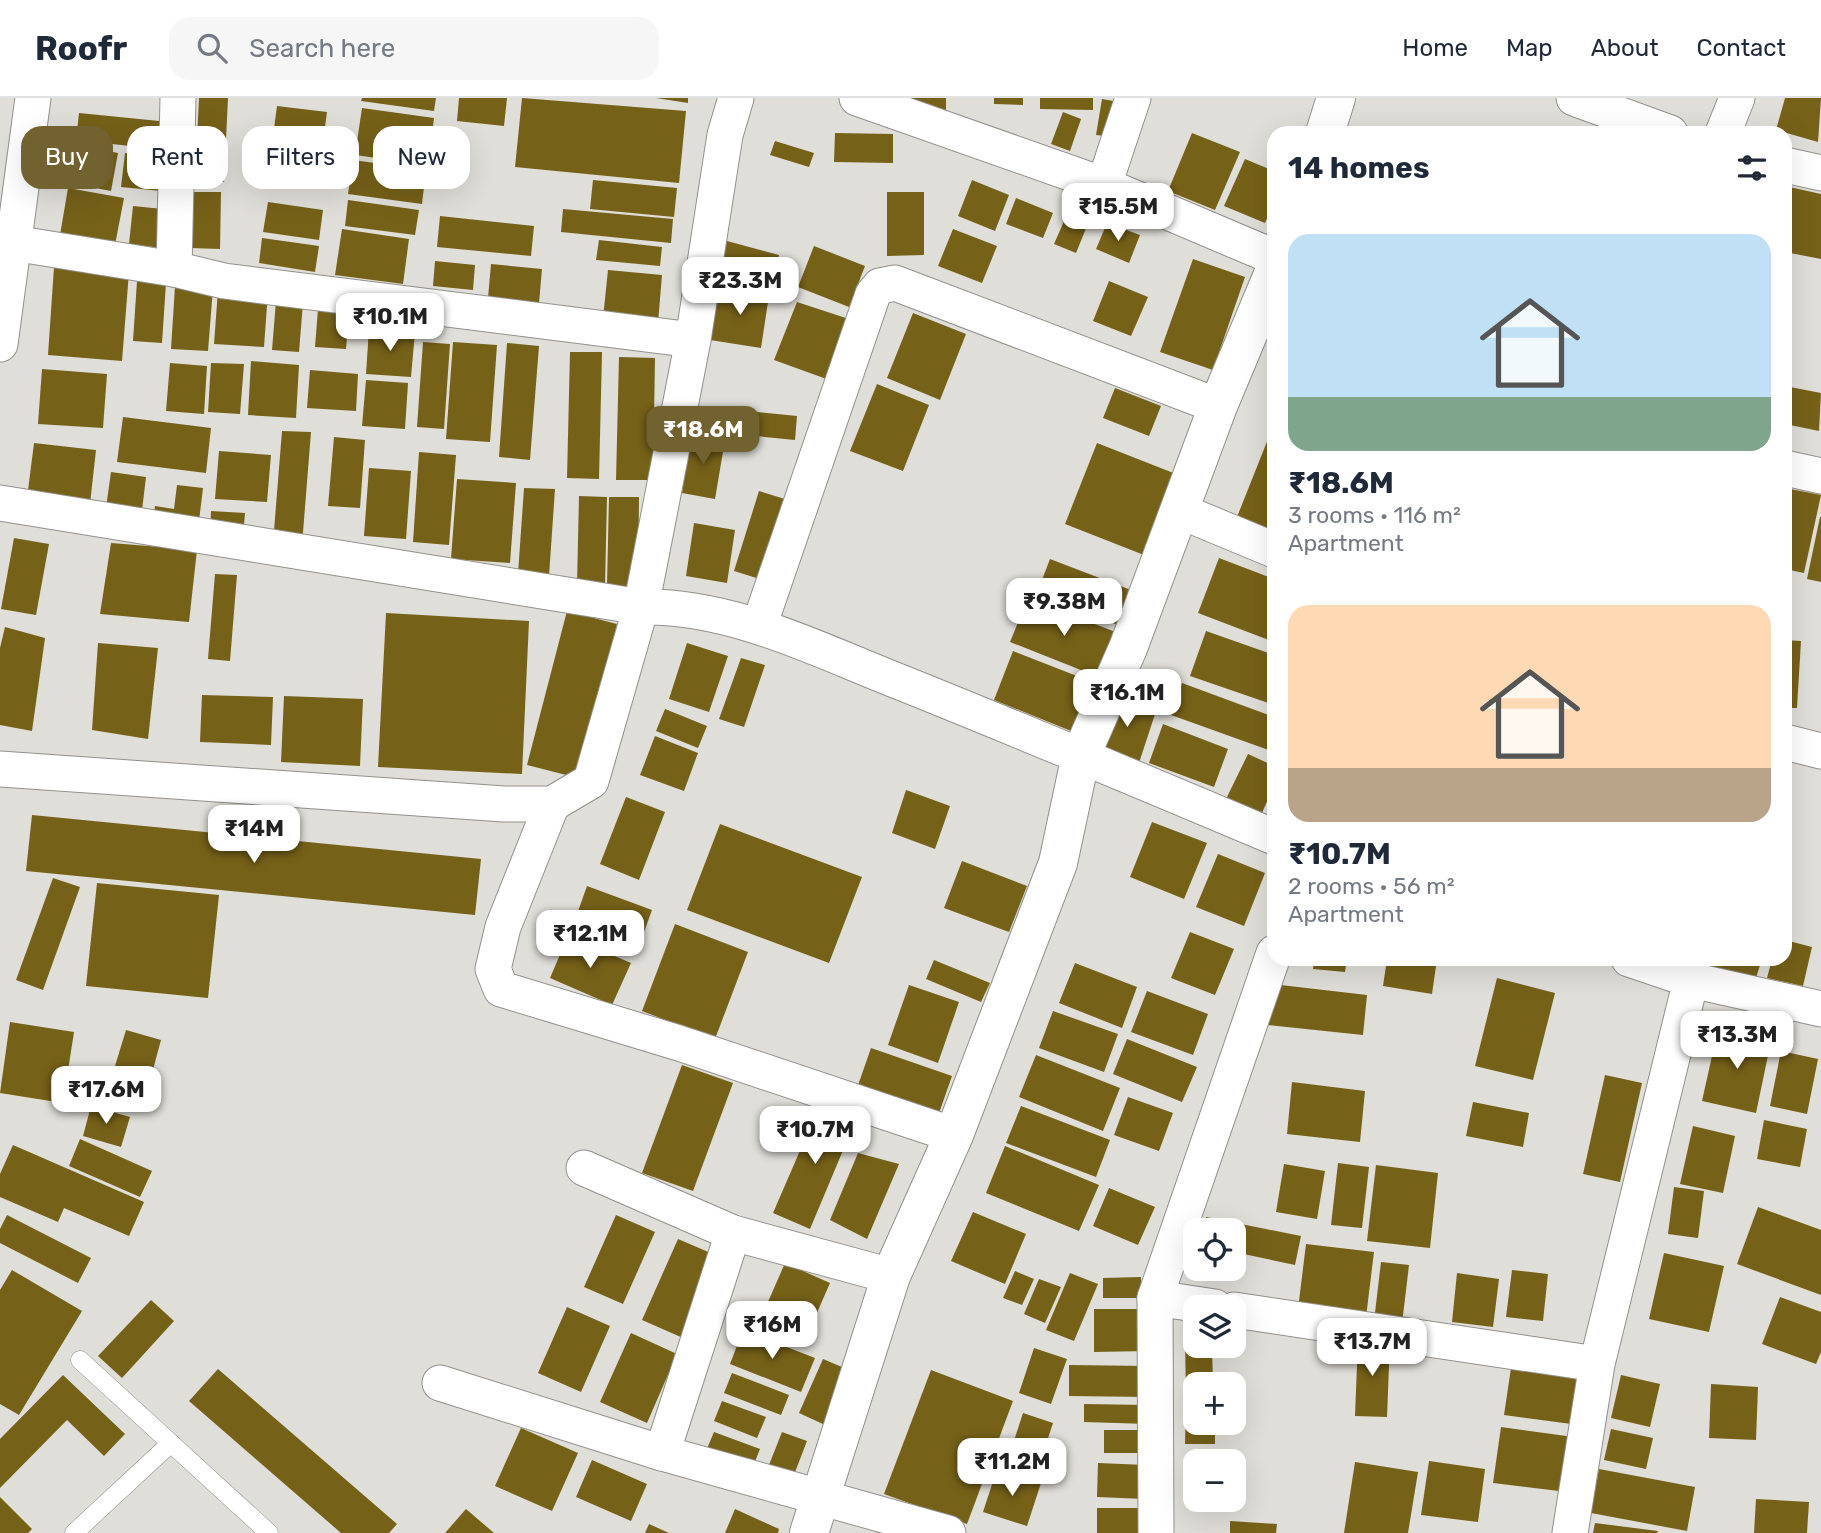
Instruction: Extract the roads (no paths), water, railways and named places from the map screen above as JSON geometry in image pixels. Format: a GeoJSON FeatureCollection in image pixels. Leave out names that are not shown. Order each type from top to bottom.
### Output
{"type":"FeatureCollection","features":[{"type":"Feature","properties":{"kind":"street"},"geometry":{"type":"LineString","coordinates":[[0,344],[33,98]]}},
{"type":"Feature","properties":{"kind":"street"},"geometry":{"type":"LineString","coordinates":[[174,269],[178,98]]}},
{"type":"Feature","properties":{"kind":"street"},"geometry":{"type":"LineString","coordinates":[[0,769],[504,804],[552,804],[591,781],[641,607],[693,340],[725,135],[736,98]]}},
{"type":"Feature","properties":{"kind":"street"},"geometry":{"type":"LineString","coordinates":[[857,98],[1104,185],[1267,254]]}},
{"type":"Feature","properties":{"kind":"street"},"geometry":{"type":"LineString","coordinates":[[1104,185],[1133,98]]}},
{"type":"Feature","properties":{"kind":"street"},"geometry":{"type":"LineString","coordinates":[[1327,126],[1336,98]]}},
{"type":"Feature","properties":{"kind":"street"},"geometry":{"type":"LineString","coordinates":[[1574,98],[1651,126]]}},
{"type":"Feature","properties":{"kind":"street"},"geometry":{"type":"LineString","coordinates":[[1726,126],[1737,98]]}},
{"type":"Feature","properties":{"kind":"street"},"geometry":{"type":"LineString","coordinates":[[1792,167],[1821,173]]}},
{"type":"Feature","properties":{"kind":"street"},"geometry":{"type":"LineString","coordinates":[[13,243],[174,269],[224,281],[693,340]]}},
{"type":"Feature","properties":{"kind":"street"},"geometry":{"type":"LineString","coordinates":[[759,626],[873,294],[880,286],[895,283],[1218,406]]}},
{"type":"Feature","properties":{"kind":"street"},"geometry":{"type":"LineString","coordinates":[[808,1533],[891,1276],[954,1135],[1058,863],[1081,755],[1128,648],[1218,406],[1267,289]]}},
{"type":"Feature","properties":{"kind":"street"},"geometry":{"type":"LineString","coordinates":[[1792,470],[1821,476]]}},
{"type":"Feature","properties":{"kind":"street"},"geometry":{"type":"LineString","coordinates":[[0,503],[641,607],[680,606],[759,626],[1081,755],[1267,834]]}},
{"type":"Feature","properties":{"kind":"street"},"geometry":{"type":"LineString","coordinates":[[1180,511],[1267,547]]}},
{"type":"Feature","properties":{"kind":"street"},"geometry":{"type":"LineString","coordinates":[[1792,744],[1821,751]]}},
{"type":"Feature","properties":{"kind":"street"},"geometry":{"type":"LineString","coordinates":[[552,804],[503,927],[493,969],[501,989],[679,1043],[954,1135]]}},
{"type":"Feature","properties":{"kind":"street"},"geometry":{"type":"LineString","coordinates":[[1156,1533],[1155,1298],[1270,966]]}},
{"type":"Feature","properties":{"kind":"street"},"geometry":{"type":"LineString","coordinates":[[1650,966],[1691,980],[1821,1009]]}},
{"type":"Feature","properties":{"kind":"street"},"geometry":{"type":"LineString","coordinates":[[1570,1533],[1597,1364],[1691,980]]}},
{"type":"Feature","properties":{"kind":"street"},"geometry":{"type":"LineString","coordinates":[[584,1168],[733,1233],[891,1276]]}},
{"type":"Feature","properties":{"kind":"street"},"geometry":{"type":"LineString","coordinates":[[662,1454],[733,1233]]}},
{"type":"Feature","properties":{"kind":"street"},"geometry":{"type":"LineString","coordinates":[[1155,1298],[1183,1302]]}},
{"type":"Feature","properties":{"kind":"street"},"geometry":{"type":"LineString","coordinates":[[1246,1312],[1597,1364]]}},
{"type":"Feature","properties":{"kind":"street"},"geometry":{"type":"LineString","coordinates":[[439,1383],[662,1454],[948,1533]]}},
{"type":"Feature","properties":{"kind":"lane"},"geometry":{"type":"LineString","coordinates":[[80,1360],[269,1533]]}},
{"type":"Feature","properties":{"kind":"lane"},"geometry":{"type":"LineString","coordinates":[[74,1533],[171,1443]]}}]}
